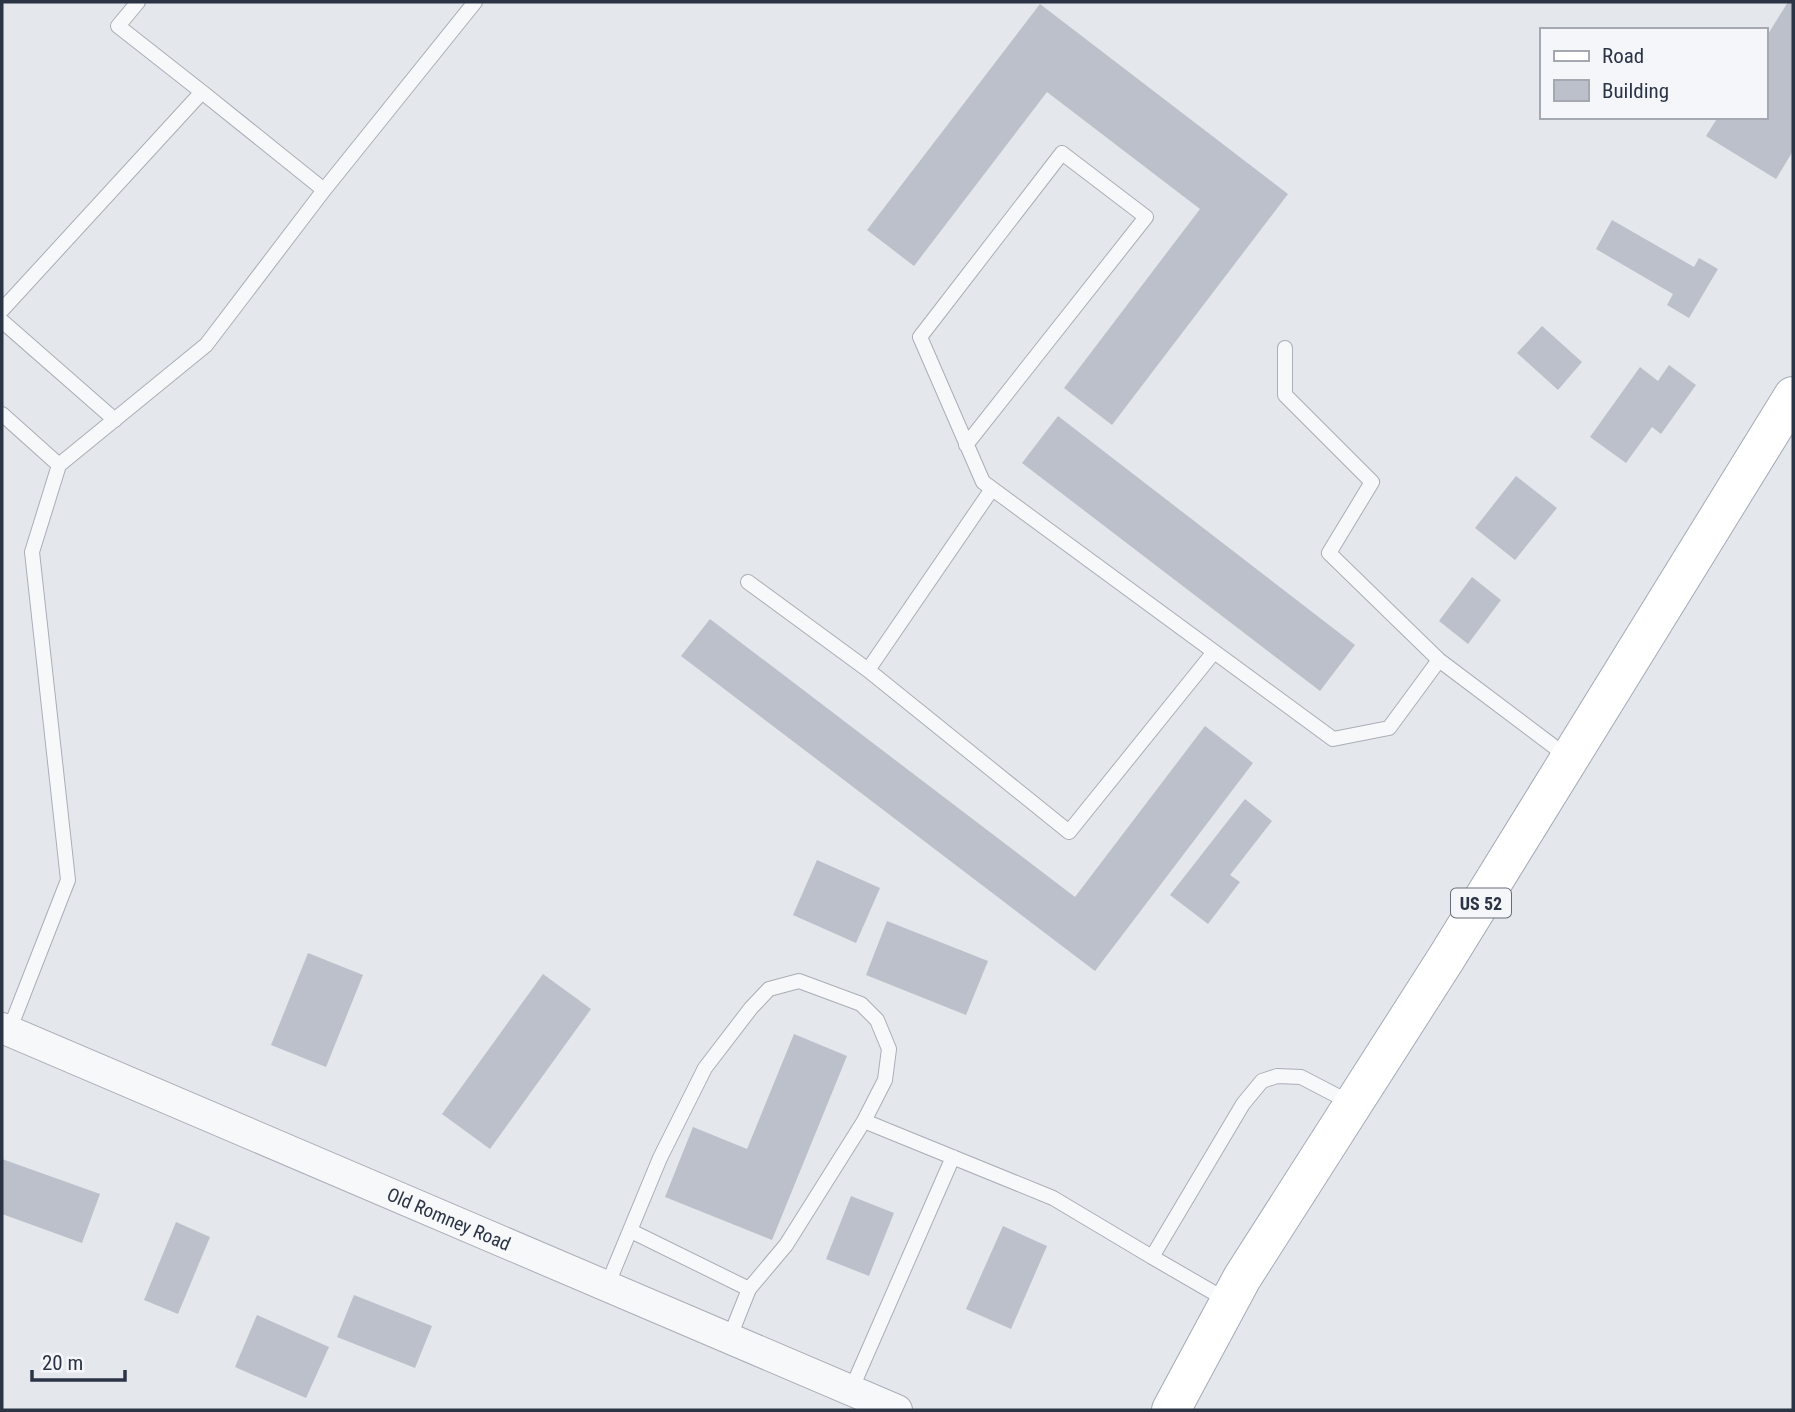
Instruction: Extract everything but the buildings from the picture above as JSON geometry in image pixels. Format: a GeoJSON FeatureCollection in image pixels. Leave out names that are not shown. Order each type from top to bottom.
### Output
{"type":"FeatureCollection","features":[{"type":"Feature","properties":{"kind":"main road","name":"US 52"},"geometry":{"type":"LineString","coordinates":[[1171,1410],[1242,1278],[1570,759],[1793,396]]}},
{"type":"Feature","properties":{"kind":"street","name":"Old Romney Road"},"geometry":{"type":"LineString","coordinates":[[6,1029],[897,1410]]}},
{"type":"Feature","properties":{"kind":"lane"},"geometry":{"type":"LineString","coordinates":[[138,2],[118,26],[324,190]]}},
{"type":"Feature","properties":{"kind":"lane"},"geometry":{"type":"LineString","coordinates":[[6,1029],[68,880],[32,552],[59,466],[206,345],[470,4]]}},
{"type":"Feature","properties":{"kind":"lane"},"geometry":{"type":"LineString","coordinates":[[2,310],[202,92]]}},
{"type":"Feature","properties":{"kind":"lane"},"geometry":{"type":"LineString","coordinates":[[967,445],[1146,217],[1062,153],[920,337],[983,482],[1333,739],[1390,728],[1439,660]]}},
{"type":"Feature","properties":{"kind":"lane"},"geometry":{"type":"LineString","coordinates":[[2,321],[115,420]]}},
{"type":"Feature","properties":{"kind":"lane"},"geometry":{"type":"LineString","coordinates":[[1285,348],[1285,395],[1372,482],[1329,553],[1439,660],[1570,759]]}},
{"type":"Feature","properties":{"kind":"lane"},"geometry":{"type":"LineString","coordinates":[[2,414],[59,466]]}},
{"type":"Feature","properties":{"kind":"lane"},"geometry":{"type":"LineString","coordinates":[[868,670],[992,489]]}},
{"type":"Feature","properties":{"kind":"lane"},"geometry":{"type":"LineString","coordinates":[[748,582],[868,670],[1069,832],[1214,652]]}},
{"type":"Feature","properties":{"kind":"lane"},"geometry":{"type":"LineString","coordinates":[[607,1286],[660,1158],[705,1068],[751,1008],[769,989],[799,981],[862,1004],[877,1020],[889,1049],[885,1080],[864,1121],[786,1245],[748,1289],[729,1339]]}},
{"type":"Feature","properties":{"kind":"lane"},"geometry":{"type":"LineString","coordinates":[[1152,1257],[1243,1104],[1262,1081],[1277,1076],[1301,1077],[1353,1104]]}},
{"type":"Feature","properties":{"kind":"lane"},"geometry":{"type":"LineString","coordinates":[[864,1121],[1052,1198],[1229,1302]]}},
{"type":"Feature","properties":{"kind":"lane"},"geometry":{"type":"LineString","coordinates":[[851,1390],[953,1157]]}},
{"type":"Feature","properties":{"kind":"lane"},"geometry":{"type":"LineString","coordinates":[[631,1231],[748,1289]]}}]}
